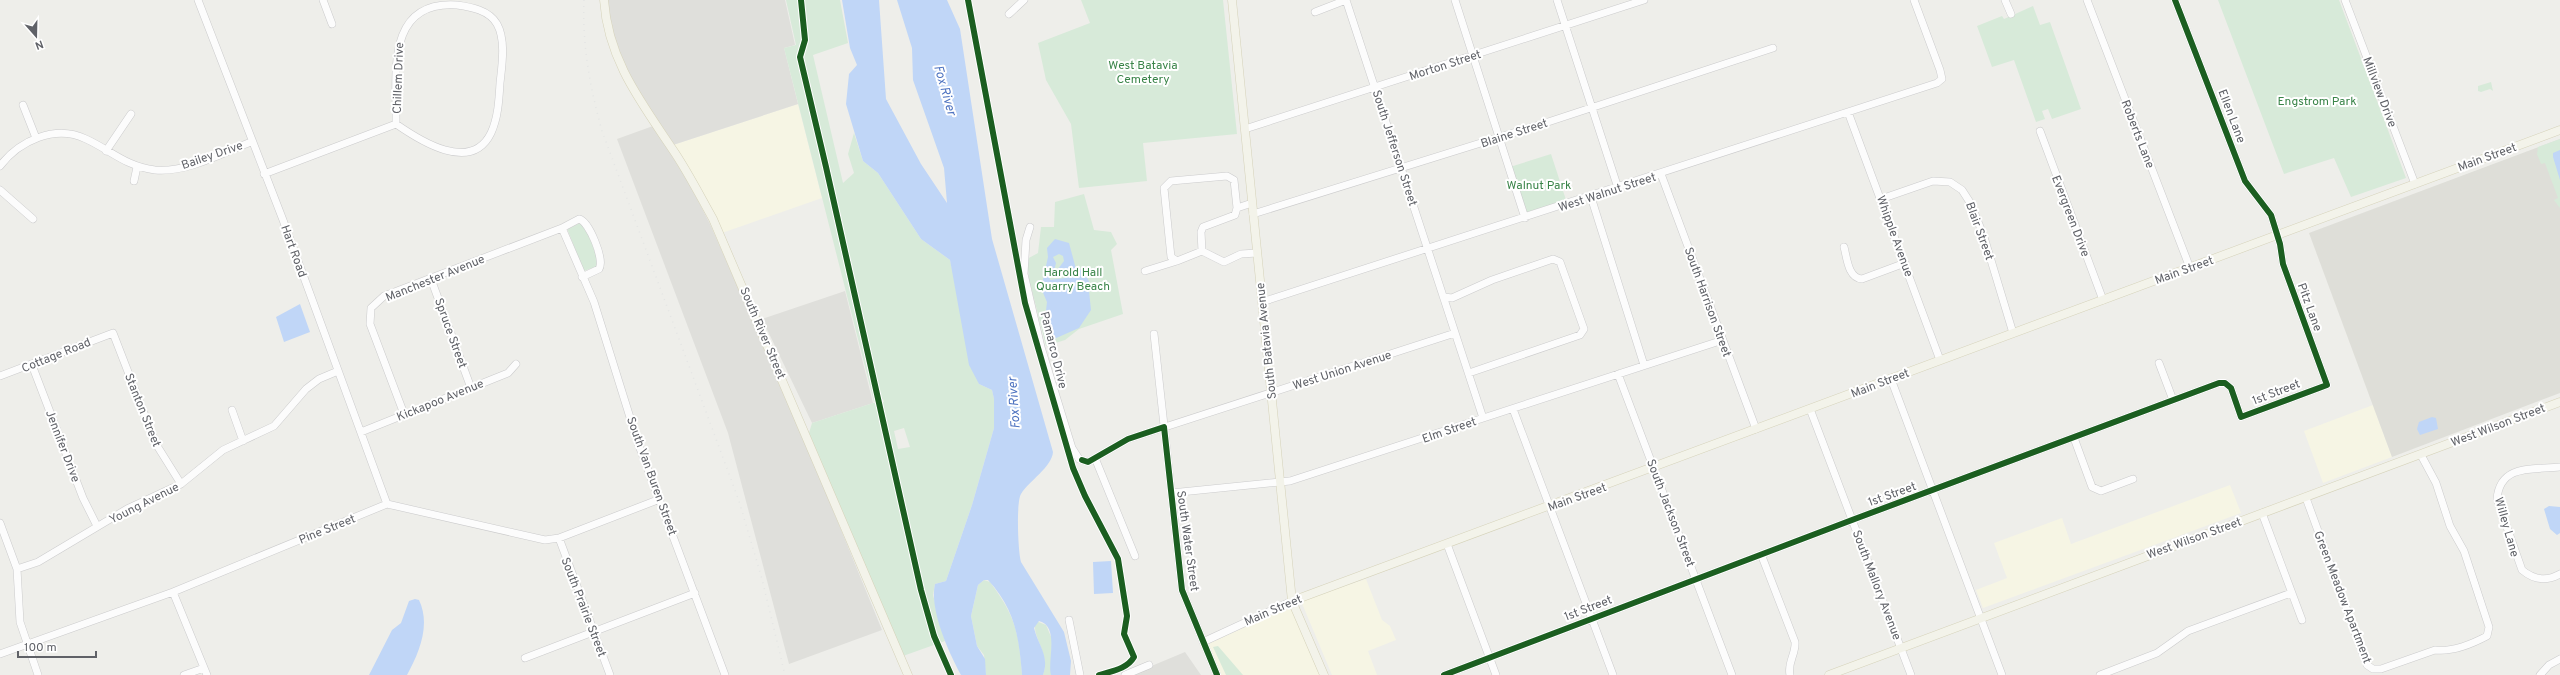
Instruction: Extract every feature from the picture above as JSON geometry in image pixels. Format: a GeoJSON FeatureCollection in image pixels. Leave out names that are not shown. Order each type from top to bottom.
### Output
{"type":"FeatureCollection","features":[{"type":"Feature","properties":{"kind":"main road","name":"South River Street"},"geometry":{"type":"LineString","coordinates":[[604,0],[611,43],[623,72],[682,164],[715,225],[908,675]]}},
{"type":"Feature","properties":{"kind":"main road","name":"South Batavia Avenue"},"geometry":{"type":"LineString","coordinates":[[1232,0],[1292,600],[1324,675]]}},
{"type":"Feature","properties":{"kind":"main road","name":"Main Street"},"geometry":{"type":"LineString","coordinates":[[1292,600],[1550,507],[1940,360],[2560,130]]}},
{"type":"Feature","properties":{"kind":"main road","name":"West Wilson Street"},"geometry":{"type":"LineString","coordinates":[[1829,675],[2560,402]]}},
{"type":"Feature","properties":{"kind":"street","name":"Hart Road"},"geometry":{"type":"LineString","coordinates":[[198,0],[387,504]]}},
{"type":"Feature","properties":{"kind":"street"},"geometry":{"type":"LineString","coordinates":[[323,0],[332,24]]}},
{"type":"Feature","properties":{"kind":"street"},"geometry":{"type":"LineString","coordinates":[[1009,14],[1024,0]]}},
{"type":"Feature","properties":{"kind":"street"},"geometry":{"type":"LineString","coordinates":[[1314,12],[1346,0]]}},
{"type":"Feature","properties":{"kind":"street","name":"South Jefferson Street"},"geometry":{"type":"LineString","coordinates":[[1346,0],[1376,87],[1483,418]]}},
{"type":"Feature","properties":{"kind":"street"},"geometry":{"type":"LineString","coordinates":[[1455,0],[1525,218]]}},
{"type":"Feature","properties":{"kind":"street"},"geometry":{"type":"LineString","coordinates":[[1557,0],[1593,107],[1618,188]]}},
{"type":"Feature","properties":{"kind":"street","name":"Morton Street"},"geometry":{"type":"LineString","coordinates":[[1245,129],[1644,0]]}},
{"type":"Feature","properties":{"kind":"street","name":"West Walnut Street"},"geometry":{"type":"LineString","coordinates":[[1262,302],[1428,250],[1938,83],[1942,79],[1940,70],[1914,0]]}},
{"type":"Feature","properties":{"kind":"street"},"geometry":{"type":"LineString","coordinates":[[2005,0],[2011,14]]}},
{"type":"Feature","properties":{"kind":"street","name":"Roberts Lane"},"geometry":{"type":"LineString","coordinates":[[2087,0],[2190,268]]}},
{"type":"Feature","properties":{"kind":"street","name":"Ellen Lane"},"geometry":{"type":"LineString","coordinates":[[2174,0],[2245,181],[2265,205],[2277,235]]}},
{"type":"Feature","properties":{"kind":"street","name":"Millview Drive"},"geometry":{"type":"LineString","coordinates":[[2345,0],[2415,184]]}},
{"type":"Feature","properties":{"kind":"street","name":"Chillem Drive"},"geometry":{"type":"LineString","coordinates":[[443,3],[473,8],[492,17],[500,34],[502,56],[497,113],[490,135],[478,147],[470,150],[447,152],[435,148],[396,124],[398,46],[405,23],[422,8],[443,3]]}},
{"type":"Feature","properties":{"kind":"street","name":"Blaine Street"},"geometry":{"type":"LineString","coordinates":[[1253,214],[1500,138],[1773,48]]}},
{"type":"Feature","properties":{"kind":"street"},"geometry":{"type":"LineString","coordinates":[[23,105],[36,138]]}},
{"type":"Feature","properties":{"kind":"street","name":"Whipple Avenue"},"geometry":{"type":"LineString","coordinates":[[1848,112],[1940,360]]}},
{"type":"Feature","properties":{"kind":"street"},"geometry":{"type":"LineString","coordinates":[[106,151],[131,114]]}},
{"type":"Feature","properties":{"kind":"street","name":"Chillem Drive"},"geometry":{"type":"LineString","coordinates":[[264,174],[396,124]]}},
{"type":"Feature","properties":{"kind":"street","name":"Evergreen Drive"},"geometry":{"type":"LineString","coordinates":[[2040,131],[2103,300]]}},
{"type":"Feature","properties":{"kind":"street","name":"Bailey Drive"},"geometry":{"type":"LineString","coordinates":[[0,166],[18,148],[36,138],[60,134],[85,138],[137,167],[157,170],[184,167],[251,142]]}},
{"type":"Feature","properties":{"kind":"street"},"geometry":{"type":"LineString","coordinates":[[134,181],[137,167]]}},
{"type":"Feature","properties":{"kind":"street","name":"South Harrison Street"},"geometry":{"type":"LineString","coordinates":[[1661,174],[1756,429]]}},
{"type":"Feature","properties":{"kind":"street"},"geometry":{"type":"LineString","coordinates":[[1177,261],[1171,257],[1164,188],[1171,181],[1231,177],[1234,180],[1237,208],[1235,215],[1203,227],[1201,232],[1202,251]]}},
{"type":"Feature","properties":{"kind":"street","name":"Blair Street"},"geometry":{"type":"LineString","coordinates":[[1881,199],[1933,181],[1950,182],[1962,190],[1971,204],[1984,237],[2013,333]]}},
{"type":"Feature","properties":{"kind":"street"},"geometry":{"type":"LineString","coordinates":[[0,190],[33,219]]}},
{"type":"Feature","properties":{"kind":"street"},"geometry":{"type":"LineString","coordinates":[[1591,197],[1644,365]]}},
{"type":"Feature","properties":{"kind":"street"},"geometry":{"type":"LineString","coordinates":[[1237,208],[1252,203]]}},
{"type":"Feature","properties":{"kind":"street"},"geometry":{"type":"LineString","coordinates":[[562,228],[579,219],[587,224],[602,264],[599,270],[582,277]]}},
{"type":"Feature","properties":{"kind":"street","name":"Pamarco Drive"},"geometry":{"type":"LineString","coordinates":[[1030,227],[1026,240],[1024,274],[1041,347],[1061,419],[1072,448],[1079,459],[1088,462],[1095,458]]}},
{"type":"Feature","properties":{"kind":"street","name":"South Van Buren Street"},"geometry":{"type":"LineString","coordinates":[[562,228],[605,332],[638,443],[725,675]]}},
{"type":"Feature","properties":{"kind":"street","name":"Manchester Avenue"},"geometry":{"type":"LineString","coordinates":[[404,414],[370,324],[371,308],[384,296],[562,228]]}},
{"type":"Feature","properties":{"kind":"street","name":"Pitz Lane"},"geometry":{"type":"LineString","coordinates":[[2277,235],[2283,264],[2327,385]]}},
{"type":"Feature","properties":{"kind":"street"},"geometry":{"type":"LineString","coordinates":[[1844,247],[1852,275],[1857,278],[1862,279],[1905,264]]}},
{"type":"Feature","properties":{"kind":"street"},"geometry":{"type":"LineString","coordinates":[[1145,271],[1202,251],[1224,262],[1241,254],[1257,253]]}},
{"type":"Feature","properties":{"kind":"street"},"geometry":{"type":"LineString","coordinates":[[1444,297],[1452,298],[1492,280],[1553,259],[1560,262],[1584,329],[1580,335],[1468,373]]}},
{"type":"Feature","properties":{"kind":"street","name":"Spruce Street"},"geometry":{"type":"LineString","coordinates":[[430,279],[471,388]]}},
{"type":"Feature","properties":{"kind":"street","name":"Cottage Road"},"geometry":{"type":"LineString","coordinates":[[0,376],[32,365],[112,333]]}},
{"type":"Feature","properties":{"kind":"street","name":"Stanton Street"},"geometry":{"type":"LineString","coordinates":[[112,333],[156,444],[181,484]]}},
{"type":"Feature","properties":{"kind":"street","name":"West Union Avenue"},"geometry":{"type":"LineString","coordinates":[[1095,458],[1128,439],[1455,333]]}},
{"type":"Feature","properties":{"kind":"street","name":"South Water Street"},"geometry":{"type":"LineString","coordinates":[[1154,334],[1182,590],[1217,675]]}},
{"type":"Feature","properties":{"kind":"street","name":"Elm Street"},"geometry":{"type":"LineString","coordinates":[[1171,493],[1280,483],[1723,340]]}},
{"type":"Feature","properties":{"kind":"street"},"geometry":{"type":"LineString","coordinates":[[2159,363],[2173,400]]}},
{"type":"Feature","properties":{"kind":"street","name":"Kickapoo Avenue"},"geometry":{"type":"LineString","coordinates":[[361,432],[508,373],[516,364]]}},
{"type":"Feature","properties":{"kind":"street","name":"Jennifer Drive"},"geometry":{"type":"LineString","coordinates":[[32,365],[83,498],[97,526]]}},
{"type":"Feature","properties":{"kind":"street","name":"Young Avenue"},"geometry":{"type":"LineString","coordinates":[[17,569],[38,562],[97,526],[181,484],[222,450],[274,426],[306,389],[319,379],[338,371]]}},
{"type":"Feature","properties":{"kind":"street","name":"South Jackson Street"},"geometry":{"type":"LineString","coordinates":[[1618,374],[1732,675]]}},
{"type":"Feature","properties":{"kind":"street"},"geometry":{"type":"LineString","coordinates":[[1891,379],[2002,675]]}},
{"type":"Feature","properties":{"kind":"street","name":"1st Street"},"geometry":{"type":"LineString","coordinates":[[1444,675],[1761,554],[2173,400],[2225,383],[2231,388],[2241,417],[2327,385]]}},
{"type":"Feature","properties":{"kind":"street"},"geometry":{"type":"LineString","coordinates":[[1513,409],[1613,675]]}},
{"type":"Feature","properties":{"kind":"street","name":"South Mallory Avenue"},"geometry":{"type":"LineString","coordinates":[[1810,409],[1911,675]]}},
{"type":"Feature","properties":{"kind":"street"},"geometry":{"type":"LineString","coordinates":[[232,410],[243,441]]}},
{"type":"Feature","properties":{"kind":"street"},"geometry":{"type":"LineString","coordinates":[[2074,438],[2092,487],[2102,491],[2133,479]]}},
{"type":"Feature","properties":{"kind":"street","name":"Green Meadow Apartment"},"geometry":{"type":"LineString","coordinates":[[2306,498],[2367,665],[2373,669],[2381,669],[2435,650],[2444,651],[2462,646],[2487,636],[2489,627],[2464,551],[2450,526],[2436,483],[2421,455]]}},
{"type":"Feature","properties":{"kind":"street"},"geometry":{"type":"LineString","coordinates":[[1095,458],[1135,556]]}},
{"type":"Feature","properties":{"kind":"street","name":"Willey Lane"},"geometry":{"type":"LineString","coordinates":[[2560,467],[2533,467],[2520,470],[2503,482],[2498,490],[2499,507],[2512,537],[2519,565],[2536,578],[2548,579],[2560,574]]}},
{"type":"Feature","properties":{"kind":"street"},"geometry":{"type":"LineString","coordinates":[[387,504],[545,540],[558,538],[660,499]]}},
{"type":"Feature","properties":{"kind":"street","name":"Pine Street"},"geometry":{"type":"LineString","coordinates":[[0,654],[173,592],[387,504]]}},
{"type":"Feature","properties":{"kind":"street"},"geometry":{"type":"LineString","coordinates":[[2262,514],[2302,620]]}},
{"type":"Feature","properties":{"kind":"street"},"geometry":{"type":"LineString","coordinates":[[0,523],[17,569],[19,614],[26,644],[38,675]]}},
{"type":"Feature","properties":{"kind":"street","name":"South Prairie Street"},"geometry":{"type":"LineString","coordinates":[[558,538],[610,675]]}},
{"type":"Feature","properties":{"kind":"street"},"geometry":{"type":"LineString","coordinates":[[1447,544],[1496,675]]}},
{"type":"Feature","properties":{"kind":"street"},"geometry":{"type":"LineString","coordinates":[[1761,554],[1794,642],[1795,648],[1789,666],[1790,675]]}},
{"type":"Feature","properties":{"kind":"street"},"geometry":{"type":"LineString","coordinates":[[173,592],[206,672],[184,675]]}},
{"type":"Feature","properties":{"kind":"street"},"geometry":{"type":"LineString","coordinates":[[525,658],[695,593]]}},
{"type":"Feature","properties":{"kind":"street"},"geometry":{"type":"LineString","coordinates":[[2100,675],[2122,668],[2157,653],[2188,631],[2291,593]]}},
{"type":"Feature","properties":{"kind":"street","name":"Main Street"},"geometry":{"type":"LineString","coordinates":[[1203,642],[1292,600]]}},
{"type":"Feature","properties":{"kind":"street"},"geometry":{"type":"LineString","coordinates":[[1069,620],[1080,675]]}},
{"type":"Feature","properties":{"kind":"street"},"geometry":{"type":"LineString","coordinates":[[2540,675],[2549,665],[2560,659]]}},
{"type":"Feature","properties":{"kind":"street"},"geometry":{"type":"LineString","coordinates":[[1125,675],[1148,665]]}},
{"type":"Feature","properties":{"kind":"street"},"geometry":{"type":"LineString","coordinates":[[2122,668],[2124,675]]}},
{"type":"Feature","properties":{"kind":"shaded area"},"geometry":{"type":"Polygon","coordinates":[[[607,0],[785,0],[795,45],[784,48],[798,104],[673,145],[629,79],[610,29],[607,0]]]}},
{"type":"Feature","properties":{"kind":"shaded area"},"geometry":{"type":"Polygon","coordinates":[[[798,104],[822,198],[722,233],[673,145],[798,104]]]}},
{"type":"Feature","properties":{"kind":"shaded area"},"geometry":{"type":"Polygon","coordinates":[[[653,126],[680,166],[710,224],[792,410],[882,630],[789,664],[728,433],[617,139],[653,126]]]}},
{"type":"Feature","properties":{"kind":"shaded area"},"geometry":{"type":"Polygon","coordinates":[[[2560,139],[2560,393],[2392,457],[2309,233],[2560,139]]]}},
{"type":"Feature","properties":{"kind":"shaded area"},"geometry":{"type":"Polygon","coordinates":[[[845,291],[873,403],[812,423],[762,319],[845,291]]]}},
{"type":"Feature","properties":{"kind":"shaded area"},"geometry":{"type":"Polygon","coordinates":[[[2373,405],[2392,457],[2323,483],[2304,431],[2373,405]]]}},
{"type":"Feature","properties":{"kind":"shaded area"},"geometry":{"type":"Polygon","coordinates":[[[2230,485],[2241,513],[1983,608],[1976,590],[2007,578],[1994,543],[2062,518],[2071,544],[2230,485]]]}},
{"type":"Feature","properties":{"kind":"shaded area"},"geometry":{"type":"Polygon","coordinates":[[[1366,579],[1382,620],[1390,626],[1396,640],[1368,651],[1377,675],[1332,675],[1301,601],[1366,579]]]}},
{"type":"Feature","properties":{"kind":"shaded area"},"geometry":{"type":"Polygon","coordinates":[[[1290,603],[1322,675],[1220,675],[1206,642],[1290,603]]]}},
{"type":"Feature","properties":{"kind":"shaded area"},"geometry":{"type":"Polygon","coordinates":[[[1185,652],[1201,675],[1130,675],[1185,652]]]}},
{"type":"Feature","properties":{"kind":"green space"},"geometry":{"type":"Polygon","coordinates":[[[786,0],[840,0],[848,43],[813,55],[843,183],[854,173],[848,154],[854,133],[863,161],[878,173],[921,239],[950,260],[979,384],[992,390],[994,399],[994,428],[972,505],[946,581],[935,584],[933,595],[945,641],[903,656],[809,433],[812,423],[873,403],[884,402],[883,399],[874,402],[784,48],[796,45],[786,0]],[[904,428],[894,431],[898,449],[910,447],[904,428]]]}},
{"type":"Feature","properties":{"kind":"green space","name":"West Batavia Cemetery"},"geometry":{"type":"Polygon","coordinates":[[[1081,0],[1223,0],[1237,134],[1143,143],[1147,181],[1079,188],[1071,124],[1046,80],[1038,43],[1090,23],[1081,0]]]}},
{"type":"Feature","properties":{"kind":"green space","name":"Engstrom Park"},"geometry":{"type":"Polygon","coordinates":[[[2218,0],[2339,0],[2406,178],[2351,197],[2334,158],[2284,174],[2218,0]]]}},
{"type":"Feature","properties":{"kind":"green space"},"geometry":{"type":"Polygon","coordinates":[[[2033,6],[2040,25],[2050,22],[2081,109],[2052,119],[2048,109],[2042,111],[2045,119],[2036,122],[2014,60],[1992,67],[1977,26],[2002,16],[2004,19],[2033,6]]]}},
{"type":"Feature","properties":{"kind":"green space"},"geometry":{"type":"Polygon","coordinates":[[[2491,82],[2493,91],[2490,89],[2481,92],[2478,91],[2478,86],[2491,82]]]}},
{"type":"Feature","properties":{"kind":"green space"},"geometry":{"type":"Polygon","coordinates":[[[2560,139],[2560,208],[2554,200],[2558,198],[2545,163],[2541,164],[2537,154],[2538,147],[2560,139]]]}},
{"type":"Feature","properties":{"kind":"green space","name":"Walnut Park"},"geometry":{"type":"Polygon","coordinates":[[[1551,154],[1567,203],[1526,217],[1510,167],[1551,154]]]}},
{"type":"Feature","properties":{"kind":"green space","name":"Harold Hall Quarry Beach"},"geometry":{"type":"Polygon","coordinates":[[[1084,194],[1094,230],[1111,232],[1117,244],[1111,250],[1123,314],[1079,329],[1065,340],[1046,346],[1029,279],[1027,259],[1038,253],[1041,227],[1054,227],[1055,202],[1084,194]]]}},
{"type":"Feature","properties":{"kind":"green space"},"geometry":{"type":"Polygon","coordinates":[[[580,223],[585,226],[599,262],[598,266],[584,271],[568,231],[568,229],[580,223]]]}},
{"type":"Feature","properties":{"kind":"green space"},"geometry":{"type":"Polygon","coordinates":[[[984,580],[990,582],[999,594],[1006,605],[1015,626],[1022,675],[986,675],[984,655],[977,646],[971,616],[978,585],[984,580]]]}},
{"type":"Feature","properties":{"kind":"green space"},"geometry":{"type":"Polygon","coordinates":[[[1036,621],[1046,625],[1052,639],[1051,675],[1043,675],[1045,667],[1044,659],[1036,633],[1036,621]]]}},
{"type":"Feature","properties":{"kind":"green space"},"geometry":{"type":"Polygon","coordinates":[[[1218,646],[1243,675],[1226,675],[1213,647],[1218,646]]]}},
{"type":"Feature","properties":{"kind":"water","name":"Fox River"},"geometry":{"type":"Polygon","coordinates":[[[842,0],[879,0],[886,99],[921,164],[947,203],[944,168],[913,80],[912,48],[897,0],[947,0],[960,29],[992,239],[1053,452],[1049,463],[1025,489],[1019,499],[1018,538],[1020,557],[1021,562],[1064,632],[1071,661],[1070,675],[1051,675],[1051,637],[1045,624],[1039,621],[1034,628],[1044,656],[1045,668],[1043,675],[1022,675],[1019,648],[1014,624],[1004,602],[988,580],[984,580],[978,585],[971,616],[977,646],[985,659],[986,675],[961,675],[941,631],[935,606],[935,584],[946,581],[972,505],[994,428],[994,399],[992,390],[979,384],[969,365],[950,260],[921,239],[878,173],[863,161],[846,104],[849,74],[857,65],[850,48],[842,0]]]}},
{"type":"Feature","properties":{"kind":"water"},"geometry":{"type":"Polygon","coordinates":[[[2560,150],[2560,180],[2553,153],[2560,150]]]}},
{"type":"Feature","properties":{"kind":"water"},"geometry":{"type":"Polygon","coordinates":[[[1055,239],[1069,243],[1076,269],[1083,270],[1092,287],[1089,291],[1091,310],[1079,328],[1054,339],[1051,337],[1051,322],[1045,319],[1047,302],[1041,288],[1048,257],[1047,248],[1055,239]],[[1059,254],[1053,257],[1056,263],[1053,275],[1049,276],[1050,280],[1065,278],[1058,269],[1064,261],[1063,256],[1059,254]]]}},
{"type":"Feature","properties":{"kind":"water"},"geometry":{"type":"Polygon","coordinates":[[[300,304],[310,332],[284,342],[276,317],[300,304]]]}},
{"type":"Feature","properties":{"kind":"water"},"geometry":{"type":"Polygon","coordinates":[[[2432,417],[2436,418],[2438,429],[2420,435],[2417,429],[2419,422],[2432,417]]]}},
{"type":"Feature","properties":{"kind":"water"},"geometry":{"type":"Polygon","coordinates":[[[2549,506],[2560,507],[2560,533],[2557,535],[2550,529],[2544,509],[2549,506]]]}},
{"type":"Feature","properties":{"kind":"water"},"geometry":{"type":"Polygon","coordinates":[[[1111,561],[1113,593],[1094,594],[1093,562],[1111,561]]]}},
{"type":"Feature","properties":{"kind":"water"},"geometry":{"type":"Polygon","coordinates":[[[415,599],[419,600],[422,609],[424,629],[416,658],[407,675],[369,675],[392,630],[401,623],[409,601],[415,599]]]}},
{"type":"Feature","properties":{"kind":"railway"},"geometry":{"type":"LineString","coordinates":[[584,0],[584,33],[588,66],[602,131],[739,501],[762,579],[785,675]]}},
{"type":"Feature","properties":{"kind":"cycle path"},"geometry":{"type":"LineString","coordinates":[[801,0],[805,40],[800,57],[921,590],[934,636],[951,675]]}},
{"type":"Feature","properties":{"kind":"cycle path"},"geometry":{"type":"LineString","coordinates":[[968,0],[1025,303],[1073,468],[1085,496],[1118,559],[1127,616],[1124,634],[1134,657],[1123,667],[1099,675]]}},
{"type":"Feature","properties":{"kind":"cycle path"},"geometry":{"type":"LineString","coordinates":[[1444,675],[2219,383],[2225,383],[2231,388],[2241,417],[2327,385],[2283,264],[2280,244],[2271,215],[2245,181],[2175,0]]}},
{"type":"Feature","properties":{"kind":"cycle path"},"geometry":{"type":"LineString","coordinates":[[1082,460],[1088,462],[1128,439],[1164,427],[1182,590],[1217,675]]}}]}
